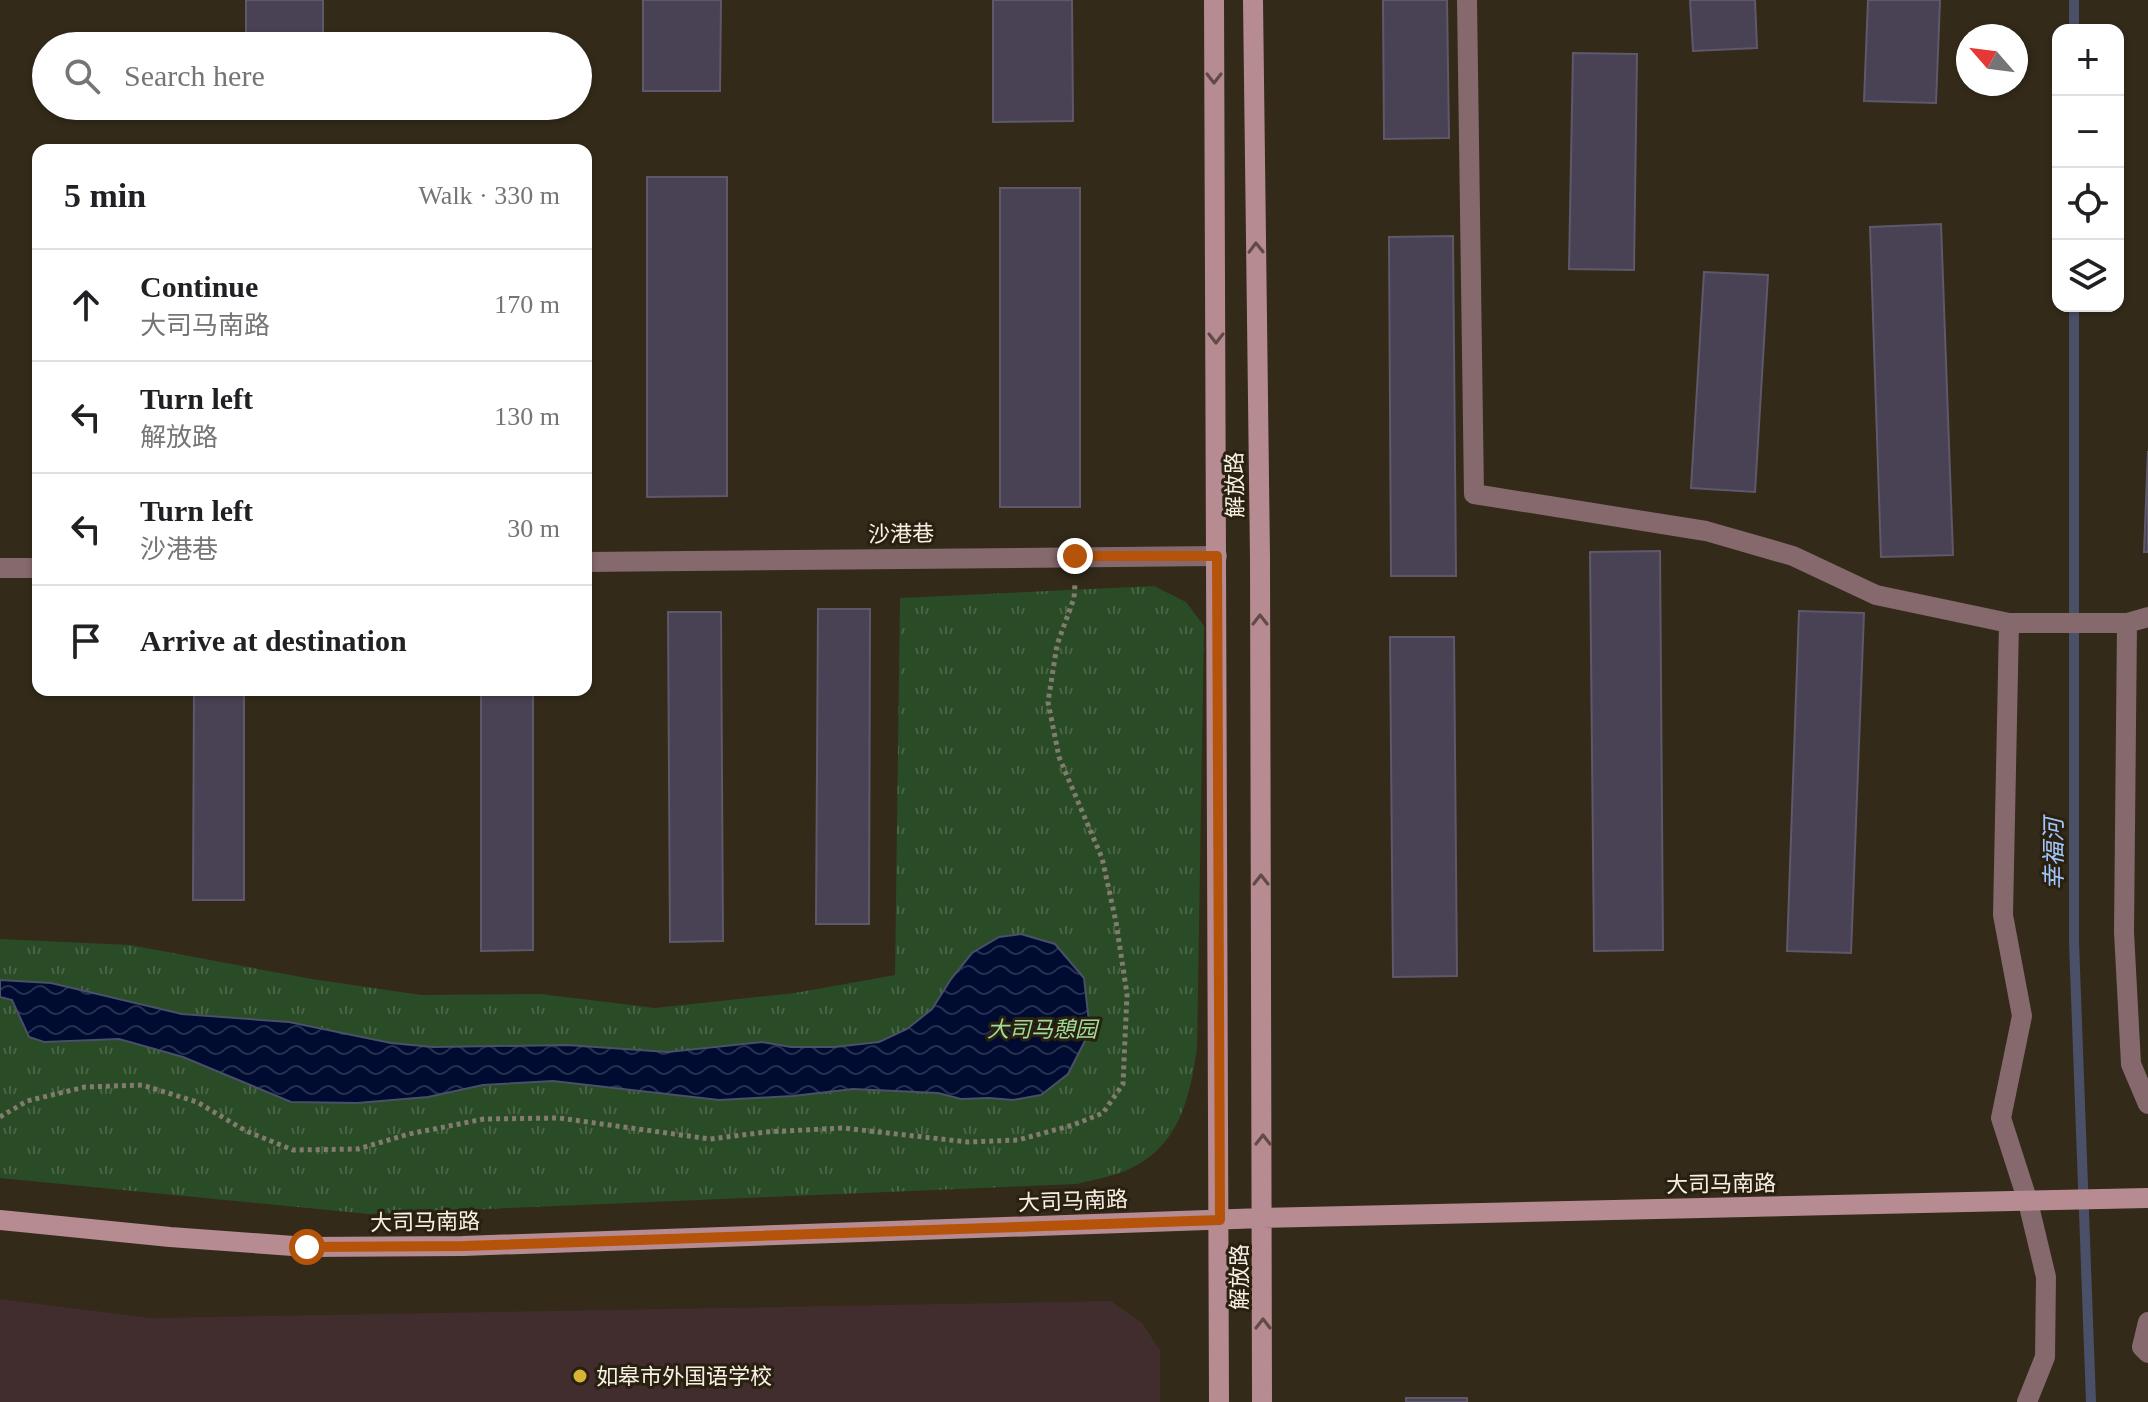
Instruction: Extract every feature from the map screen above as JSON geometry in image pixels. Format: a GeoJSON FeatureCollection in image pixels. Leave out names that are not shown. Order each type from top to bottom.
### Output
{"type":"FeatureCollection","features":[{"type":"Feature","properties":{"kind":"street","name":"解放路"},"geometry":{"type":"LineString","coordinates":[[1214,0],[1219,1402]]}},
{"type":"Feature","properties":{"kind":"street","name":"解放路"},"geometry":{"type":"LineString","coordinates":[[1253,0],[1260,574],[1262,1402]]}},
{"type":"Feature","properties":{"kind":"street"},"geometry":{"type":"LineString","coordinates":[[1467,0],[1474,494],[1706,531],[1793,556],[1876,595],[2009,623],[2127,623],[2148,617]]}},
{"type":"Feature","properties":{"kind":"street","name":"沙港巷"},"geometry":{"type":"LineString","coordinates":[[592,562],[1217,556]]}},
{"type":"Feature","properties":{"kind":"street"},"geometry":{"type":"LineString","coordinates":[[0,568],[32,568]]}},
{"type":"Feature","properties":{"kind":"street"},"geometry":{"type":"LineString","coordinates":[[2009,623],[2003,915],[2022,1016],[2001,1118],[2028,1202],[2046,1277],[2045,1357],[2027,1402]]}},
{"type":"Feature","properties":{"kind":"street"},"geometry":{"type":"LineString","coordinates":[[2127,623],[2124,932],[2131,1064],[2148,1104]]}},
{"type":"Feature","properties":{"kind":"street","name":"大司马南路"},"geometry":{"type":"LineString","coordinates":[[0,1220],[307,1247],[463,1246],[1263,1218],[2148,1198]]}},
{"type":"Feature","properties":{"kind":"street"},"geometry":{"type":"LineString","coordinates":[[2148,1322],[2142,1347],[2148,1353]]}},
{"type":"Feature","properties":{"kind":"path"},"geometry":{"type":"LineString","coordinates":[[0,1117],[27,1101],[85,1087],[142,1085],[197,1102],[246,1131],[293,1150],[358,1149],[409,1134],[484,1119],[559,1118],[710,1139],[843,1128],[968,1142],[1018,1140],[1103,1113],[1123,1084],[1127,994],[1102,858],[1059,757],[1048,702],[1057,645],[1074,598],[1075,556]]}},
{"type":"Feature","properties":{"kind":"shaded area","name":"如皋市外国语学校"},"geometry":{"type":"Polygon","coordinates":[[[0,1299],[151,1318],[1111,1301],[1142,1323],[1160,1350],[1160,1402],[0,1402],[0,1299]]]}},
{"type":"Feature","properties":{"kind":"green space","name":"大司马憩园"},"geometry":{"type":"Polygon","coordinates":[[[1154,586],[1186,602],[1204,626],[1197,1049],[1190,1087],[1178,1121],[1158,1150],[1125,1171],[1077,1184],[369,1214],[0,1178],[0,939],[130,945],[312,979],[421,995],[541,994],[655,1008],[795,993],[895,975],[900,598],[1154,586]]]}},
{"type":"Feature","properties":{"kind":"water"},"geometry":{"type":"Polygon","coordinates":[[[1021,934],[1055,944],[1084,978],[1090,1031],[1068,1074],[1041,1095],[1013,1100],[961,1099],[938,1093],[853,1089],[719,1100],[553,1081],[483,1085],[428,1097],[357,1103],[291,1102],[183,1057],[119,1039],[44,1042],[29,1037],[12,1000],[0,997],[0,980],[51,983],[182,1014],[289,1022],[391,1043],[433,1047],[567,1045],[668,1052],[762,1042],[791,1047],[834,1047],[879,1042],[907,1029],[932,1009],[972,953],[999,937],[1021,934]]]}},
{"type":"Feature","properties":{"kind":"building"},"geometry":{"type":"Polygon","coordinates":[[[246,0],[323,0],[323,32],[246,32],[246,0]]]}},
{"type":"Feature","properties":{"kind":"building"},"geometry":{"type":"Polygon","coordinates":[[[643,0],[721,0],[720,91],[643,91],[643,0]]]}},
{"type":"Feature","properties":{"kind":"building"},"geometry":{"type":"Polygon","coordinates":[[[993,0],[1072,0],[1073,121],[993,122],[993,0]]]}},
{"type":"Feature","properties":{"kind":"building"},"geometry":{"type":"Polygon","coordinates":[[[1383,0],[1447,0],[1449,138],[1384,139],[1383,0]]]}},
{"type":"Feature","properties":{"kind":"building"},"geometry":{"type":"Polygon","coordinates":[[[1690,0],[1755,0],[1757,48],[1693,51],[1690,0]]]}},
{"type":"Feature","properties":{"kind":"building"},"geometry":{"type":"Polygon","coordinates":[[[1868,0],[1940,0],[1936,103],[1864,101],[1868,0]]]}},
{"type":"Feature","properties":{"kind":"building"},"geometry":{"type":"Polygon","coordinates":[[[1573,53],[1637,54],[1634,270],[1569,269],[1573,53]]]}},
{"type":"Feature","properties":{"kind":"building"},"geometry":{"type":"Polygon","coordinates":[[[647,177],[727,177],[727,496],[647,497],[647,177]]]}},
{"type":"Feature","properties":{"kind":"building"},"geometry":{"type":"Polygon","coordinates":[[[1000,188],[1080,188],[1080,507],[1000,507],[1000,188]]]}},
{"type":"Feature","properties":{"kind":"building"},"geometry":{"type":"Polygon","coordinates":[[[1941,224],[1953,555],[1881,557],[1870,227],[1941,224]]]}},
{"type":"Feature","properties":{"kind":"building"},"geometry":{"type":"Polygon","coordinates":[[[1453,236],[1456,576],[1391,576],[1389,237],[1453,236]]]}},
{"type":"Feature","properties":{"kind":"building"},"geometry":{"type":"Polygon","coordinates":[[[1704,272],[1768,275],[1755,492],[1691,488],[1704,272]]]}},
{"type":"Feature","properties":{"kind":"building"},"geometry":{"type":"Polygon","coordinates":[[[2148,451],[2148,552],[2144,552],[2148,451]]]}},
{"type":"Feature","properties":{"kind":"building"},"geometry":{"type":"Polygon","coordinates":[[[1660,551],[1663,950],[1594,951],[1590,552],[1660,551]]]}},
{"type":"Feature","properties":{"kind":"building"},"geometry":{"type":"Polygon","coordinates":[[[818,609],[870,609],[869,924],[816,924],[818,609]]]}},
{"type":"Feature","properties":{"kind":"building"},"geometry":{"type":"Polygon","coordinates":[[[1799,611],[1864,613],[1851,953],[1787,951],[1799,611]]]}},
{"type":"Feature","properties":{"kind":"building"},"geometry":{"type":"Polygon","coordinates":[[[668,612],[721,612],[723,941],[670,942],[668,612]]]}},
{"type":"Feature","properties":{"kind":"building"},"geometry":{"type":"Polygon","coordinates":[[[1390,637],[1454,637],[1457,976],[1393,977],[1390,637]]]}},
{"type":"Feature","properties":{"kind":"building"},"geometry":{"type":"Polygon","coordinates":[[[194,696],[244,696],[244,900],[193,900],[194,696]]]}},
{"type":"Feature","properties":{"kind":"building"},"geometry":{"type":"Polygon","coordinates":[[[481,696],[533,696],[533,950],[481,951],[481,696]]]}},
{"type":"Feature","properties":{"kind":"building"},"geometry":{"type":"Polygon","coordinates":[[[1406,1398],[1467,1398],[1467,1402],[1406,1402],[1406,1398]]]}},
{"type":"Feature","properties":{"kind":"waterway","name":"幸福河"},"geometry":{"type":"LineString","coordinates":[[2074,0],[2074,24]]}},
{"type":"Feature","properties":{"kind":"waterway","name":"幸福河"},"geometry":{"type":"LineString","coordinates":[[2074,312],[2074,942],[2091,1402]]}},
{"type":"Feature","properties":{"kind":"place","name":"如皋市外国语学校"},"geometry":{"type":"Point","coordinates":[580,1376]}},
{"type":"Feature","properties":{"kind":"route"},"geometry":{"type":"LineString","coordinates":[[307,1247],[463,1246],[1220,1220],[1217,556],[1075,556]]}}]}
